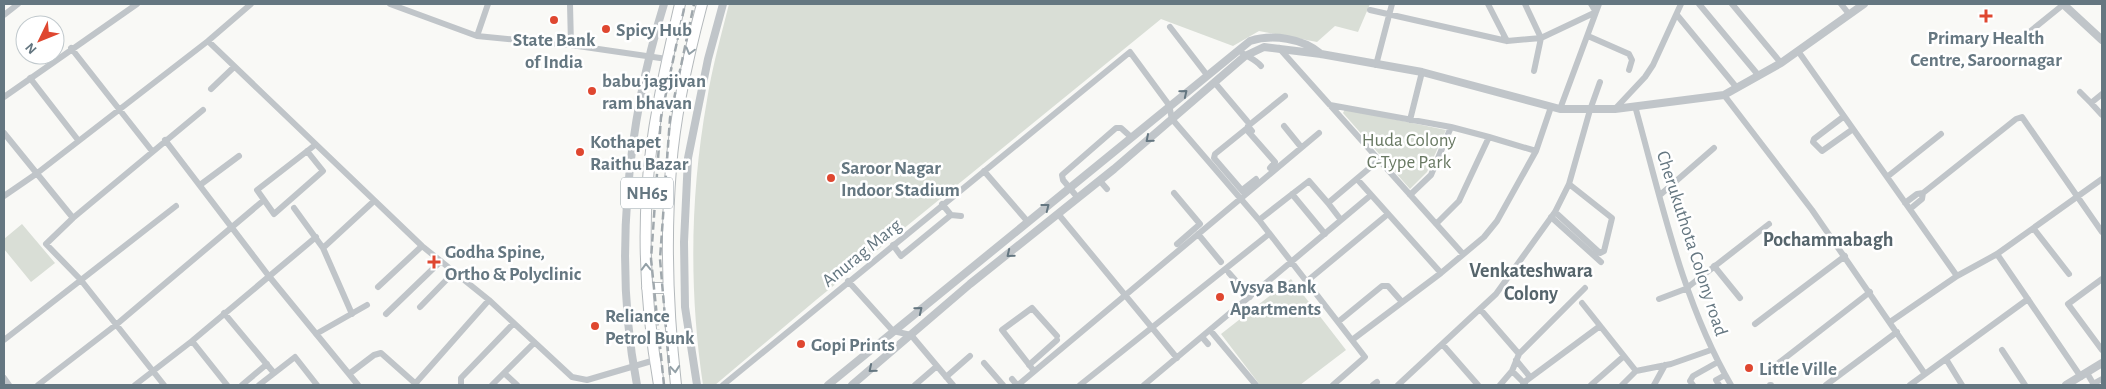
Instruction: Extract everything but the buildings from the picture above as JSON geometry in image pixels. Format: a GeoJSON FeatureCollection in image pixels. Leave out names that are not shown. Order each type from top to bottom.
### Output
{"type":"FeatureCollection","features":[{"type":"Feature","properties":{"kind":"highway","name":"NH65"},"geometry":{"type":"LineString","coordinates":[[659,385],[647,288],[647,192],[651,149],[667,59],[680,4]]}},
{"type":"Feature","properties":{"kind":"highway","name":"NH65"},"geometry":{"type":"LineString","coordinates":[[676,385],[668,288],[671,168],[687,63],[702,4]]}},
{"type":"Feature","properties":{"kind":"highway"},"geometry":{"type":"LineString","coordinates":[[647,288],[668,288]]}},
{"type":"Feature","properties":{"kind":"street"},"geometry":{"type":"LineString","coordinates":[[4,15],[18,4]]}},
{"type":"Feature","properties":{"kind":"street"},"geometry":{"type":"LineString","coordinates":[[4,95],[137,4]]}},
{"type":"Feature","properties":{"kind":"street"},"geometry":{"type":"LineString","coordinates":[[4,196],[36,174],[119,108],[208,42],[252,4]]}},
{"type":"Feature","properties":{"kind":"street"},"geometry":{"type":"LineString","coordinates":[[390,4],[477,36],[571,45],[667,59]]}},
{"type":"Feature","properties":{"kind":"street"},"geometry":{"type":"LineString","coordinates":[[477,36],[488,4]]}},
{"type":"Feature","properties":{"kind":"street"},"geometry":{"type":"LineString","coordinates":[[570,4],[571,45]]}},
{"type":"Feature","properties":{"kind":"street"},"geometry":{"type":"LineString","coordinates":[[637,385],[633,365],[628,301],[626,231],[628,173],[648,56],[664,4]]}},
{"type":"Feature","properties":{"kind":"street"},"geometry":{"type":"LineString","coordinates":[[697,385],[685,308],[684,242],[688,158],[708,59],[723,4]]}},
{"type":"Feature","properties":{"kind":"street"},"geometry":{"type":"LineString","coordinates":[[1376,65],[1392,4]]}},
{"type":"Feature","properties":{"kind":"street"},"geometry":{"type":"LineString","coordinates":[[1488,4],[1507,41]]}},
{"type":"Feature","properties":{"kind":"street"},"geometry":{"type":"LineString","coordinates":[[1525,4],[1542,38],[1534,71]]}},
{"type":"Feature","properties":{"kind":"street"},"geometry":{"type":"LineString","coordinates":[[1591,4],[1596,12]]}},
{"type":"Feature","properties":{"kind":"street"},"geometry":{"type":"LineString","coordinates":[[1560,109],[1599,4]]}},
{"type":"Feature","properties":{"kind":"street"},"geometry":{"type":"LineString","coordinates":[[1616,109],[1645,77],[1681,4]]}},
{"type":"Feature","properties":{"kind":"street"},"geometry":{"type":"LineString","coordinates":[[1699,4],[1759,76]]}},
{"type":"Feature","properties":{"kind":"street"},"geometry":{"type":"LineString","coordinates":[[1732,4],[1781,63]]}},
{"type":"Feature","properties":{"kind":"street"},"geometry":{"type":"LineString","coordinates":[[1841,4],[1849,14]]}},
{"type":"Feature","properties":{"kind":"street"},"geometry":{"type":"LineString","coordinates":[[852,385],[996,264],[1100,181],[1245,56],[1264,47],[1321,54],[1422,72],[1560,109],[1616,109],[1724,95],[1781,63],[1864,4]]}},
{"type":"Feature","properties":{"kind":"street"},"geometry":{"type":"LineString","coordinates":[[2022,38],[2064,4],[2102,39]]}},
{"type":"Feature","properties":{"kind":"street"},"geometry":{"type":"LineString","coordinates":[[1370,10],[1507,41],[1542,38],[1596,12]]}},
{"type":"Feature","properties":{"kind":"street"},"geometry":{"type":"LineString","coordinates":[[1677,15],[1737,88]]}},
{"type":"Feature","properties":{"kind":"street"},"geometry":{"type":"LineString","coordinates":[[1170,27],[1207,74]]}},
{"type":"Feature","properties":{"kind":"street"},"geometry":{"type":"LineString","coordinates":[[1588,36],[1629,54],[1632,60],[1629,70]]}},
{"type":"Feature","properties":{"kind":"street"},"geometry":{"type":"LineString","coordinates":[[828,385],[1207,74],[1250,41],[1270,38],[1298,42],[1314,47],[1321,54]]}},
{"type":"Feature","properties":{"kind":"street"},"geometry":{"type":"LineString","coordinates":[[208,42],[422,246],[489,300],[572,377],[581,380],[655,360]]}},
{"type":"Feature","properties":{"kind":"street"},"geometry":{"type":"LineString","coordinates":[[71,48],[152,151]]}},
{"type":"Feature","properties":{"kind":"street"},"geometry":{"type":"LineString","coordinates":[[1278,48],[1463,254]]}},
{"type":"Feature","properties":{"kind":"street"},"geometry":{"type":"LineString","coordinates":[[1239,50],[1262,66]]}},
{"type":"Feature","properties":{"kind":"street"},"geometry":{"type":"LineString","coordinates":[[1798,51],[1957,276]]}},
{"type":"Feature","properties":{"kind":"street","name":"Anurag Marg"},"geometry":{"type":"LineString","coordinates":[[723,385],[1130,52],[1169,105]]}},
{"type":"Feature","properties":{"kind":"street"},"geometry":{"type":"LineString","coordinates":[[211,89],[234,67]]}},
{"type":"Feature","properties":{"kind":"street"},"geometry":{"type":"LineString","coordinates":[[1410,120],[1422,72]]}},
{"type":"Feature","properties":{"kind":"street"},"geometry":{"type":"LineString","coordinates":[[30,78],[78,140]]}},
{"type":"Feature","properties":{"kind":"street"},"geometry":{"type":"LineString","coordinates":[[1403,384],[1496,294],[1553,214],[1569,184],[1600,82]]}},
{"type":"Feature","properties":{"kind":"street"},"geometry":{"type":"LineString","coordinates":[[1215,83],[1247,120]]}},
{"type":"Feature","properties":{"kind":"street"},"geometry":{"type":"LineString","coordinates":[[2080,92],[2102,116]]}},
{"type":"Feature","properties":{"kind":"street"},"geometry":{"type":"LineString","coordinates":[[2091,103],[2102,94]]}},
{"type":"Feature","properties":{"kind":"street"},"geometry":{"type":"LineString","coordinates":[[1724,95],[1845,256],[1925,374]]}},
{"type":"Feature","properties":{"kind":"street"},"geometry":{"type":"LineString","coordinates":[[1280,165],[1248,126],[1284,96]]}},
{"type":"Feature","properties":{"kind":"street"},"geometry":{"type":"LineString","coordinates":[[1330,104],[1451,127],[1536,151]]}},
{"type":"Feature","properties":{"kind":"street"},"geometry":{"type":"LineString","coordinates":[[1169,105],[1172,119],[1242,194]]}},
{"type":"Feature","properties":{"kind":"street"},"geometry":{"type":"LineString","coordinates":[[1352,340],[1440,274],[1484,237],[1497,221],[1536,151],[1551,106]]}},
{"type":"Feature","properties":{"kind":"street","name":"Cherukuthota Colony road"},"geometry":{"type":"LineString","coordinates":[[1635,106],[1688,287],[1711,350],[1732,385]]}},
{"type":"Feature","properties":{"kind":"street"},"geometry":{"type":"LineString","coordinates":[[164,385],[80,279],[46,244],[73,218],[202,110]]}},
{"type":"Feature","properties":{"kind":"street"},"geometry":{"type":"LineString","coordinates":[[1843,117],[1814,138],[1813,141],[1819,150],[1822,151],[1852,129]]}},
{"type":"Feature","properties":{"kind":"street"},"geometry":{"type":"LineString","coordinates":[[1907,206],[1922,199],[1923,193],[2016,119],[2022,117],[2102,232]]}},
{"type":"Feature","properties":{"kind":"street"},"geometry":{"type":"LineString","coordinates":[[1284,126],[1301,147]]}},
{"type":"Feature","properties":{"kind":"street"},"geometry":{"type":"LineString","coordinates":[[1410,195],[1431,175],[1451,127]]}},
{"type":"Feature","properties":{"kind":"street"},"geometry":{"type":"LineString","coordinates":[[1078,198],[1063,180],[1062,174],[1114,129],[1121,128],[1131,137]]}},
{"type":"Feature","properties":{"kind":"street"},"geometry":{"type":"LineString","coordinates":[[1181,244],[1198,234],[1242,194],[1275,163],[1246,129],[1214,156],[1242,194],[1269,234],[1365,357],[1333,385]]}},
{"type":"Feature","properties":{"kind":"street"},"geometry":{"type":"LineString","coordinates":[[4,133],[73,218]]}},
{"type":"Feature","properties":{"kind":"street"},"geometry":{"type":"LineString","coordinates":[[1242,194],[1318,133]]}},
{"type":"Feature","properties":{"kind":"street"},"geometry":{"type":"LineString","coordinates":[[1887,177],[1940,134]]}},
{"type":"Feature","properties":{"kind":"street"},"geometry":{"type":"LineString","coordinates":[[1436,224],[1459,201],[1489,138]]}},
{"type":"Feature","properties":{"kind":"street"},"geometry":{"type":"LineString","coordinates":[[165,140],[268,275],[358,385]]}},
{"type":"Feature","properties":{"kind":"street"},"geometry":{"type":"LineString","coordinates":[[307,151],[323,171],[274,214],[257,190],[307,151],[315,145]]}},
{"type":"Feature","properties":{"kind":"street"},"geometry":{"type":"LineString","coordinates":[[1660,194],[1714,148]]}},
{"type":"Feature","properties":{"kind":"street"},"geometry":{"type":"LineString","coordinates":[[314,159],[322,152]]}},
{"type":"Feature","properties":{"kind":"street"},"geometry":{"type":"LineString","coordinates":[[200,185],[239,156]]}},
{"type":"Feature","properties":{"kind":"street"},"geometry":{"type":"LineString","coordinates":[[1328,203],[1379,160]]}},
{"type":"Feature","properties":{"kind":"street"},"geometry":{"type":"LineString","coordinates":[[984,171],[1028,222]]}},
{"type":"Feature","properties":{"kind":"street"},"geometry":{"type":"LineString","coordinates":[[1357,179],[1440,274]]}},
{"type":"Feature","properties":{"kind":"street"},"geometry":{"type":"LineString","coordinates":[[1890,322],[1957,276],[1998,254],[2102,179]]}},
{"type":"Feature","properties":{"kind":"street"},"geometry":{"type":"LineString","coordinates":[[1100,181],[1106,189]]}},
{"type":"Feature","properties":{"kind":"street"},"geometry":{"type":"LineString","coordinates":[[1259,220],[1309,181],[1342,220]]}},
{"type":"Feature","properties":{"kind":"street"},"geometry":{"type":"LineString","coordinates":[[1553,214],[1600,253],[1604,251],[1612,218],[1569,184]]}},
{"type":"Feature","properties":{"kind":"street"},"geometry":{"type":"LineString","coordinates":[[1012,379],[1017,385],[1061,350],[1125,295],[1200,224],[1174,193]]}},
{"type":"Feature","properties":{"kind":"street"},"geometry":{"type":"LineString","coordinates":[[1292,194],[1325,234]]}},
{"type":"Feature","properties":{"kind":"street"},"geometry":{"type":"LineString","coordinates":[[1148,384],[1372,195]]}},
{"type":"Feature","properties":{"kind":"street"},"geometry":{"type":"LineString","coordinates":[[38,385],[117,324],[264,200]]}},
{"type":"Feature","properties":{"kind":"street"},"geometry":{"type":"LineString","coordinates":[[323,248],[374,201]]}},
{"type":"Feature","properties":{"kind":"street"},"geometry":{"type":"LineString","coordinates":[[942,204],[951,215]]}},
{"type":"Feature","properties":{"kind":"street"},"geometry":{"type":"LineString","coordinates":[[4,340],[176,206]]}},
{"type":"Feature","properties":{"kind":"street"},"geometry":{"type":"LineString","coordinates":[[294,208],[323,248],[352,314]]}},
{"type":"Feature","properties":{"kind":"street"},"geometry":{"type":"LineString","coordinates":[[1306,282],[1388,214]]}},
{"type":"Feature","properties":{"kind":"street"},"geometry":{"type":"LineString","coordinates":[[1553,214],[1601,262]]}},
{"type":"Feature","properties":{"kind":"street"},"geometry":{"type":"LineString","coordinates":[[892,245],[901,256],[951,215],[962,216]]}},
{"type":"Feature","properties":{"kind":"street"},"geometry":{"type":"LineString","coordinates":[[1058,215],[1177,358]]}},
{"type":"Feature","properties":{"kind":"street"},"geometry":{"type":"LineString","coordinates":[[1659,299],[1688,287],[1769,224]]}},
{"type":"Feature","properties":{"kind":"street"},"geometry":{"type":"LineString","coordinates":[[2034,229],[2069,274]]}},
{"type":"Feature","properties":{"kind":"street"},"geometry":{"type":"LineString","coordinates":[[1198,234],[1221,262]]}},
{"type":"Feature","properties":{"kind":"street"},"geometry":{"type":"LineString","coordinates":[[1080,385],[1153,329],[1269,234]]}},
{"type":"Feature","properties":{"kind":"street"},"geometry":{"type":"LineString","coordinates":[[135,385],[192,341],[268,275],[317,238]]}},
{"type":"Feature","properties":{"kind":"street"},"geometry":{"type":"LineString","coordinates":[[378,287],[422,246]]}},
{"type":"Feature","properties":{"kind":"street"},"geometry":{"type":"LineString","coordinates":[[988,254],[996,264]]}},
{"type":"Feature","properties":{"kind":"street"},"geometry":{"type":"LineString","coordinates":[[1998,254],[2028,299],[2084,375],[2093,385],[2102,379]]}},
{"type":"Feature","properties":{"kind":"street"},"geometry":{"type":"LineString","coordinates":[[1755,324],[1845,256]]}},
{"type":"Feature","properties":{"kind":"street"},"geometry":{"type":"LineString","coordinates":[[386,314],[441,261]]}},
{"type":"Feature","properties":{"kind":"street"},"geometry":{"type":"LineString","coordinates":[[1714,266],[1740,298]]}},
{"type":"Feature","properties":{"kind":"street"},"geometry":{"type":"LineString","coordinates":[[420,307],[454,272]]}},
{"type":"Feature","properties":{"kind":"street"},"geometry":{"type":"LineString","coordinates":[[1229,272],[1250,297]]}},
{"type":"Feature","properties":{"kind":"street"},"geometry":{"type":"LineString","coordinates":[[2102,279],[2068,304],[2102,350]]}},
{"type":"Feature","properties":{"kind":"street"},"geometry":{"type":"LineString","coordinates":[[848,281],[893,331],[911,335],[953,385]]}},
{"type":"Feature","properties":{"kind":"street"},"geometry":{"type":"LineString","coordinates":[[1338,322],[1382,286],[1388,286],[1402,302]]}},
{"type":"Feature","properties":{"kind":"street"},"geometry":{"type":"LineString","coordinates":[[1500,385],[1512,371],[1517,357],[1585,288]]}},
{"type":"Feature","properties":{"kind":"street"},"geometry":{"type":"LineString","coordinates":[[1776,365],[1870,292]]}},
{"type":"Feature","properties":{"kind":"street"},"geometry":{"type":"LineString","coordinates":[[1910,385],[2028,299]]}},
{"type":"Feature","properties":{"kind":"street"},"geometry":{"type":"LineString","coordinates":[[349,374],[374,355],[381,353],[416,385],[489,300]]}},
{"type":"Feature","properties":{"kind":"street"},"geometry":{"type":"LineString","coordinates":[[1582,303],[1636,371]]}},
{"type":"Feature","properties":{"kind":"street"},"geometry":{"type":"LineString","coordinates":[[316,334],[366,305]]}},
{"type":"Feature","properties":{"kind":"street"},"geometry":{"type":"LineString","coordinates":[[1034,371],[1002,332],[1002,329],[1032,308],[1056,339],[1061,350]]}},
{"type":"Feature","properties":{"kind":"street"},"geometry":{"type":"LineString","coordinates":[[1480,309],[1530,377]]}},
{"type":"Feature","properties":{"kind":"street"},"geometry":{"type":"LineString","coordinates":[[224,313],[274,373]]}},
{"type":"Feature","properties":{"kind":"street"},"geometry":{"type":"LineString","coordinates":[[461,385],[461,378],[513,324]]}},
{"type":"Feature","properties":{"kind":"street"},"geometry":{"type":"LineString","coordinates":[[1512,371],[1525,384],[1530,377],[1600,326]]}},
{"type":"Feature","properties":{"kind":"street"},"geometry":{"type":"LineString","coordinates":[[1210,330],[1256,385]]}},
{"type":"Feature","properties":{"kind":"street"},"geometry":{"type":"LineString","coordinates":[[1826,385],[1835,382],[1897,332]]}},
{"type":"Feature","properties":{"kind":"street"},"geometry":{"type":"LineString","coordinates":[[1202,337],[1208,344]]}},
{"type":"Feature","properties":{"kind":"street"},"geometry":{"type":"LineString","coordinates":[[1029,365],[1056,339]]}},
{"type":"Feature","properties":{"kind":"street"},"geometry":{"type":"LineString","coordinates":[[192,341],[227,385]]}},
{"type":"Feature","properties":{"kind":"street"},"geometry":{"type":"LineString","coordinates":[[492,385],[534,343]]}},
{"type":"Feature","properties":{"kind":"street"},"geometry":{"type":"LineString","coordinates":[[1443,345],[1478,385]]}},
{"type":"Feature","properties":{"kind":"street"},"geometry":{"type":"LineString","coordinates":[[1624,384],[1636,371],[1666,365],[1711,350]]}},
{"type":"Feature","properties":{"kind":"street"},"geometry":{"type":"LineString","coordinates":[[2002,350],[2025,385]]}},
{"type":"Feature","properties":{"kind":"street"},"geometry":{"type":"LineString","coordinates":[[946,377],[970,356]]}},
{"type":"Feature","properties":{"kind":"street"},"geometry":{"type":"LineString","coordinates":[[1591,385],[1624,356]]}},
{"type":"Feature","properties":{"kind":"street"},"geometry":{"type":"LineString","coordinates":[[259,385],[295,357],[317,385]]}},
{"type":"Feature","properties":{"kind":"street"},"geometry":{"type":"LineString","coordinates":[[1946,359],[1962,385]]}},
{"type":"Feature","properties":{"kind":"street"},"geometry":{"type":"LineString","coordinates":[[1693,385],[1690,381],[1693,376],[1718,362]]}},
{"type":"Feature","properties":{"kind":"street"},"geometry":{"type":"LineString","coordinates":[[984,363],[1003,385]]}},
{"type":"Feature","properties":{"kind":"street"},"geometry":{"type":"LineString","coordinates":[[243,385],[267,364]]}},
{"type":"Feature","properties":{"kind":"street"},"geometry":{"type":"LineString","coordinates":[[1654,385],[1666,365]]}},
{"type":"Feature","properties":{"kind":"street"},"geometry":{"type":"LineString","coordinates":[[2066,385],[2101,365]]}},
{"type":"Feature","properties":{"kind":"street"},"geometry":{"type":"LineString","coordinates":[[915,385],[937,366]]}},
{"type":"Feature","properties":{"kind":"street"},"geometry":{"type":"LineString","coordinates":[[504,373],[517,385]]}},
{"type":"Feature","properties":{"kind":"street"},"geometry":{"type":"LineString","coordinates":[[1719,385],[1716,380],[1725,375]]}},
{"type":"Feature","properties":{"kind":"street"},"geometry":{"type":"LineString","coordinates":[[4,378],[9,385]]}},
{"type":"Feature","properties":{"kind":"green space","name":"Saroor Nagar Indoor Stadium"},"geometry":{"type":"Polygon","coordinates":[[[729,4],[1370,4],[1358,32],[1335,26],[1317,42],[1259,31],[1233,46],[1161,19],[816,300],[715,385],[703,385],[698,350],[694,279],[693,243],[697,171],[707,100],[729,4]]]}},
{"type":"Feature","properties":{"kind":"green space","name":"Huda Colony C-Type Park"},"geometry":{"type":"Polygon","coordinates":[[[1345,109],[1446,130],[1427,172],[1410,189],[1343,113],[1345,109]]]}},
{"type":"Feature","properties":{"kind":"green space"},"geometry":{"type":"Polygon","coordinates":[[[22,224],[55,263],[31,282],[4,249],[4,239],[22,224]]]}},
{"type":"Feature","properties":{"kind":"green space"},"geometry":{"type":"Polygon","coordinates":[[[1291,279],[1346,350],[1300,385],[1260,385],[1221,334],[1291,279]]]}},
{"type":"Feature","properties":{"kind":"railway"},"geometry":{"type":"LineString","coordinates":[[664,385],[651,259],[661,117],[685,4]]}},
{"type":"Feature","properties":{"kind":"railway"},"geometry":{"type":"LineString","coordinates":[[670,375],[660,259],[670,118],[694,4]]}},
{"type":"Feature","properties":{"kind":"place","name":"Primary Health Centre, Saroornagar"},"geometry":{"type":"Point","coordinates":[1986,16]}},
{"type":"Feature","properties":{"kind":"place","name":"State Bank of India"},"geometry":{"type":"Point","coordinates":[554,20]}},
{"type":"Feature","properties":{"kind":"place","name":"Spicy Hub"},"geometry":{"type":"Point","coordinates":[606,29]}},
{"type":"Feature","properties":{"kind":"place","name":"babu jagjivan ram bhavan"},"geometry":{"type":"Point","coordinates":[592,91]}},
{"type":"Feature","properties":{"kind":"place","name":"Kothapet Raithu Bazar"},"geometry":{"type":"Point","coordinates":[580,152]}},
{"type":"Feature","properties":{"kind":"place","name":"Saroor Nagar Indoor Stadium"},"geometry":{"type":"Point","coordinates":[831,178]}},
{"type":"Feature","properties":{"kind":"place","name":"Godha Spine, Ortho & Polyclinic"},"geometry":{"type":"Point","coordinates":[434,262]}},
{"type":"Feature","properties":{"kind":"place","name":"Vysya Bank Apartments"},"geometry":{"type":"Point","coordinates":[1220,297]}},
{"type":"Feature","properties":{"kind":"place","name":"Reliance Petrol Bunk"},"geometry":{"type":"Point","coordinates":[595,326]}},
{"type":"Feature","properties":{"kind":"place","name":"Gopi Prints"},"geometry":{"type":"Point","coordinates":[801,344]}},
{"type":"Feature","properties":{"kind":"place","name":"Little Ville"},"geometry":{"type":"Point","coordinates":[1749,368]}},
{"type":"Feature","properties":{"kind":"district","name":"Pochammabagh"},"geometry":{"type":"Point","coordinates":[1828,239]}},
{"type":"Feature","properties":{"kind":"district","name":"Venkateshwara Colony"},"geometry":{"type":"Point","coordinates":[1531,282]}}]}
